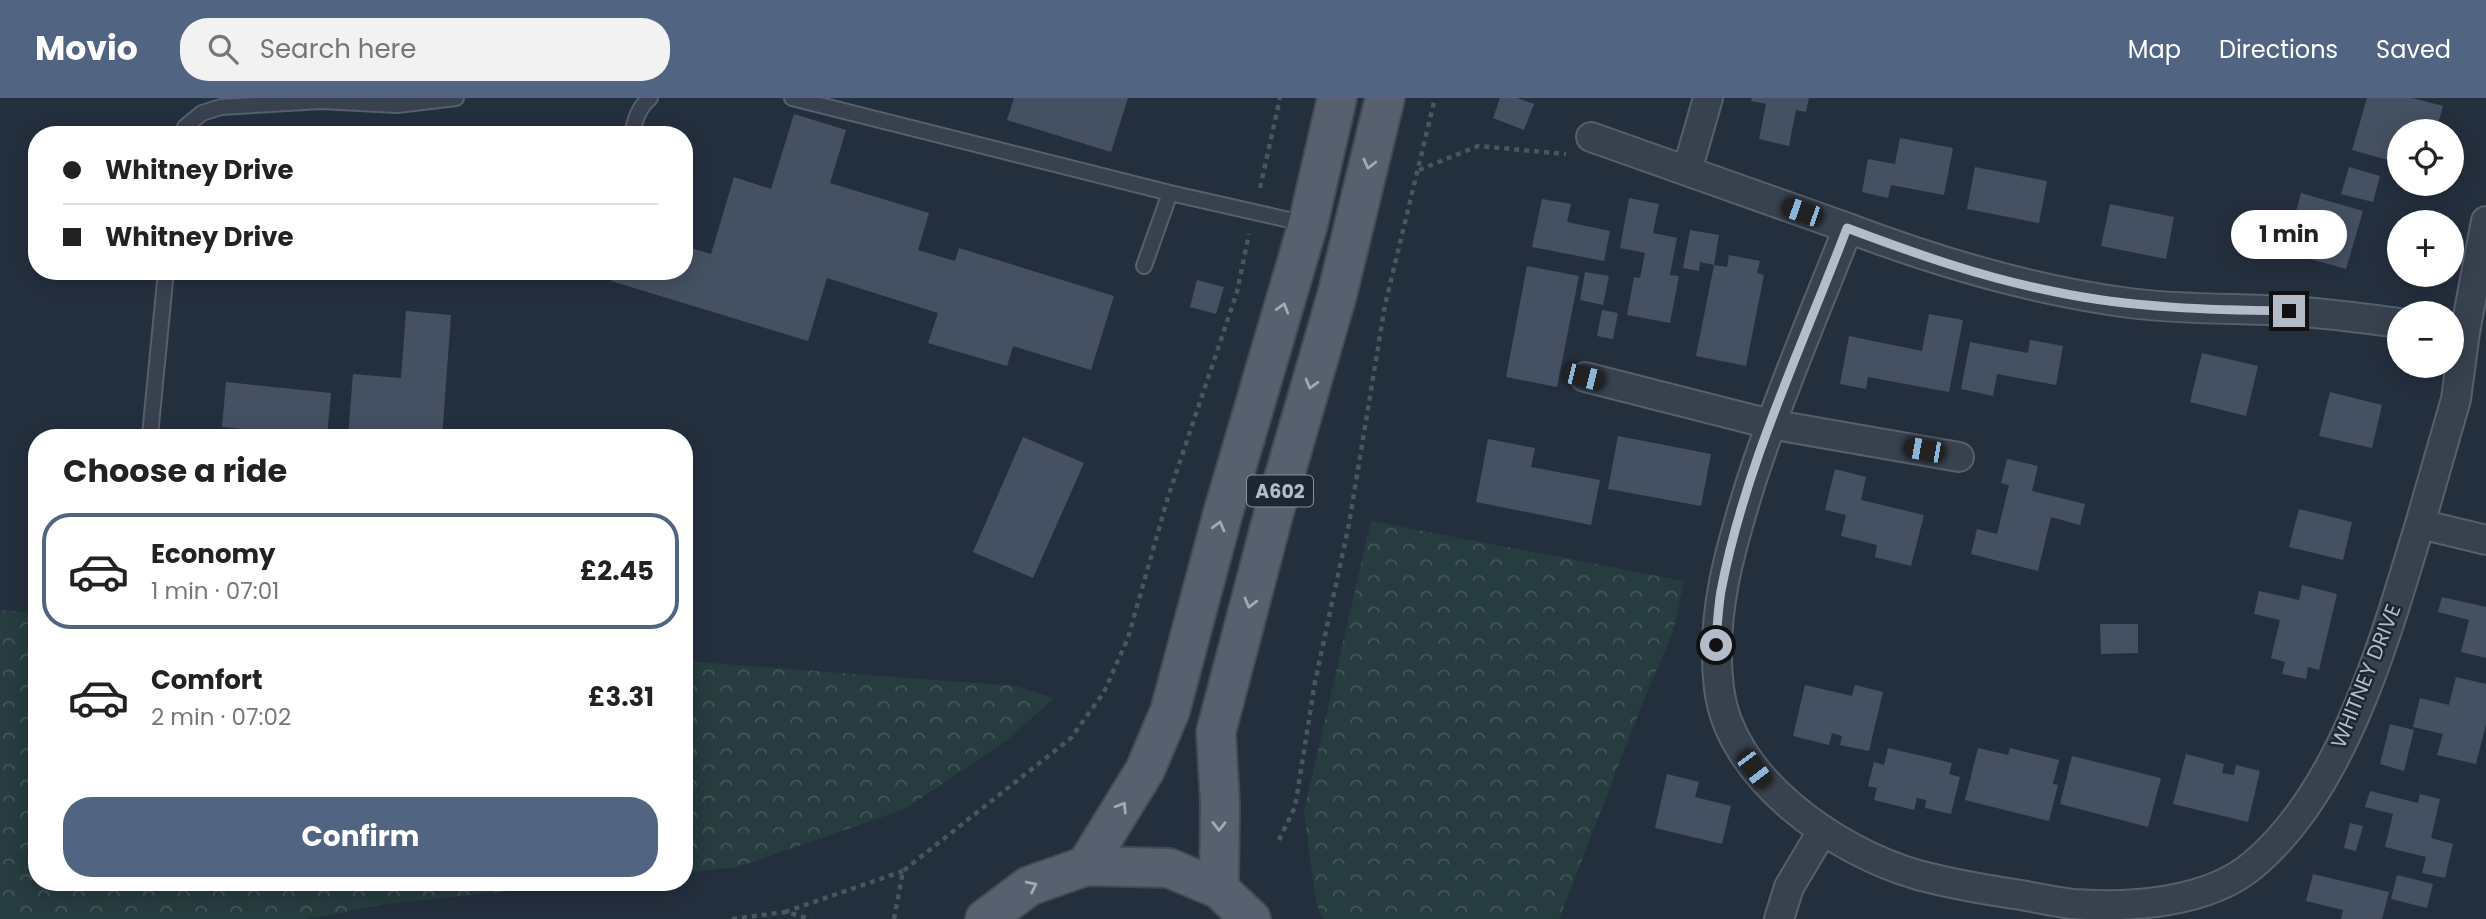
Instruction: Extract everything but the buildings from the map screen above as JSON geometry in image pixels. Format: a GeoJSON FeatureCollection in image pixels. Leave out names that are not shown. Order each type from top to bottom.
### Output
{"type":"FeatureCollection","features":[{"type":"Feature","properties":{"kind":"main road","name":"A602"},"geometry":{"type":"LineString","coordinates":[[1086,866],[1145,770],[1170,711],[1223,513],[1308,224],[1338,98]]}},
{"type":"Feature","properties":{"kind":"main road","name":"A602"},"geometry":{"type":"LineString","coordinates":[[1219,889],[1220,803],[1216,732],[1274,512],[1337,295],[1385,98]]}},
{"type":"Feature","properties":{"kind":"main road"},"geometry":{"type":"LineString","coordinates":[[985,919],[1029,886],[1086,866],[1169,868],[1219,889],[1251,919]]}},
{"type":"Feature","properties":{"kind":"street"},"geometry":{"type":"LineString","coordinates":[[1687,171],[1708,98]]}},
{"type":"Feature","properties":{"kind":"street"},"geometry":{"type":"LineString","coordinates":[[1591,137],[1621,161],[1687,171],[1917,254],[2057,292],[2132,303],[2213,310],[2289,311],[2387,322]]}},
{"type":"Feature","properties":{"kind":"street","name":"WHITNEY DRIVE"},"geometry":{"type":"LineString","coordinates":[[2464,319],[2480,280],[2486,221]]}},
{"type":"Feature","properties":{"kind":"street","name":"WHITNEY DRIVE"},"geometry":{"type":"LineString","coordinates":[[1847,228],[1770,424],[1737,526],[1721,592],[1716,645],[1719,693],[1731,730],[1745,757],[1784,800],[1822,830],[1871,856],[1914,874],[1970,887],[2073,904],[2198,907],[2253,866],[2297,818],[2317,788],[2358,707],[2395,606],[2420,524],[2456,399],[2457,378]]}},
{"type":"Feature","properties":{"kind":"street"},"geometry":{"type":"LineString","coordinates":[[1584,377],[1770,424],[1959,457]]}},
{"type":"Feature","properties":{"kind":"street"},"geometry":{"type":"LineString","coordinates":[[2420,524],[2486,540]]}},
{"type":"Feature","properties":{"kind":"street"},"geometry":{"type":"LineString","coordinates":[[1779,919],[1789,887],[1822,830]]}},
{"type":"Feature","properties":{"kind":"lane"},"geometry":{"type":"LineString","coordinates":[[186,126],[202,113],[220,107],[321,101],[397,105],[456,98]]}},
{"type":"Feature","properties":{"kind":"lane"},"geometry":{"type":"LineString","coordinates":[[634,126],[643,104],[650,98]]}},
{"type":"Feature","properties":{"kind":"lane"},"geometry":{"type":"LineString","coordinates":[[792,98],[1170,193],[1308,224]]}},
{"type":"Feature","properties":{"kind":"lane"},"geometry":{"type":"LineString","coordinates":[[1144,266],[1170,193]]}},
{"type":"Feature","properties":{"kind":"lane"},"geometry":{"type":"LineString","coordinates":[[151,429],[165,280]]}},
{"type":"Feature","properties":{"kind":"path"},"geometry":{"type":"LineString","coordinates":[[732,919],[786,912],[903,871],[1070,738],[1104,692],[1128,638],[1168,497],[1237,292],[1280,98]]}},
{"type":"Feature","properties":{"kind":"path"},"geometry":{"type":"LineString","coordinates":[[1279,840],[1295,807],[1315,682],[1349,524],[1385,305],[1435,98]]}},
{"type":"Feature","properties":{"kind":"path"},"geometry":{"type":"LineString","coordinates":[[1418,170],[1478,146],[1569,154],[1591,137]]}},
{"type":"Feature","properties":{"kind":"path"},"geometry":{"type":"LineString","coordinates":[[894,919],[903,871]]}},
{"type":"Feature","properties":{"kind":"path"},"geometry":{"type":"LineString","coordinates":[[786,912],[811,919]]}},
{"type":"Feature","properties":{"kind":"green space"},"geometry":{"type":"Polygon","coordinates":[[[1371,521],[1684,581],[1673,632],[1559,919],[1323,919],[1316,903],[1304,811],[1371,521]]]}},
{"type":"Feature","properties":{"kind":"green space"},"geometry":{"type":"Polygon","coordinates":[[[0,610],[28,612],[28,891],[509,891],[387,904],[306,919],[0,919],[0,610]]]}},
{"type":"Feature","properties":{"kind":"green space"},"geometry":{"type":"Polygon","coordinates":[[[693,662],[1015,686],[1054,698],[1007,740],[905,809],[738,867],[693,872],[693,662]]]}},
{"type":"Feature","properties":{"kind":"route"},"geometry":{"type":"LineString","coordinates":[[1716,645],[1721,592],[1737,526],[1770,424],[1847,228],[1917,254],[2057,292],[2159,306],[2289,311]]}}]}
